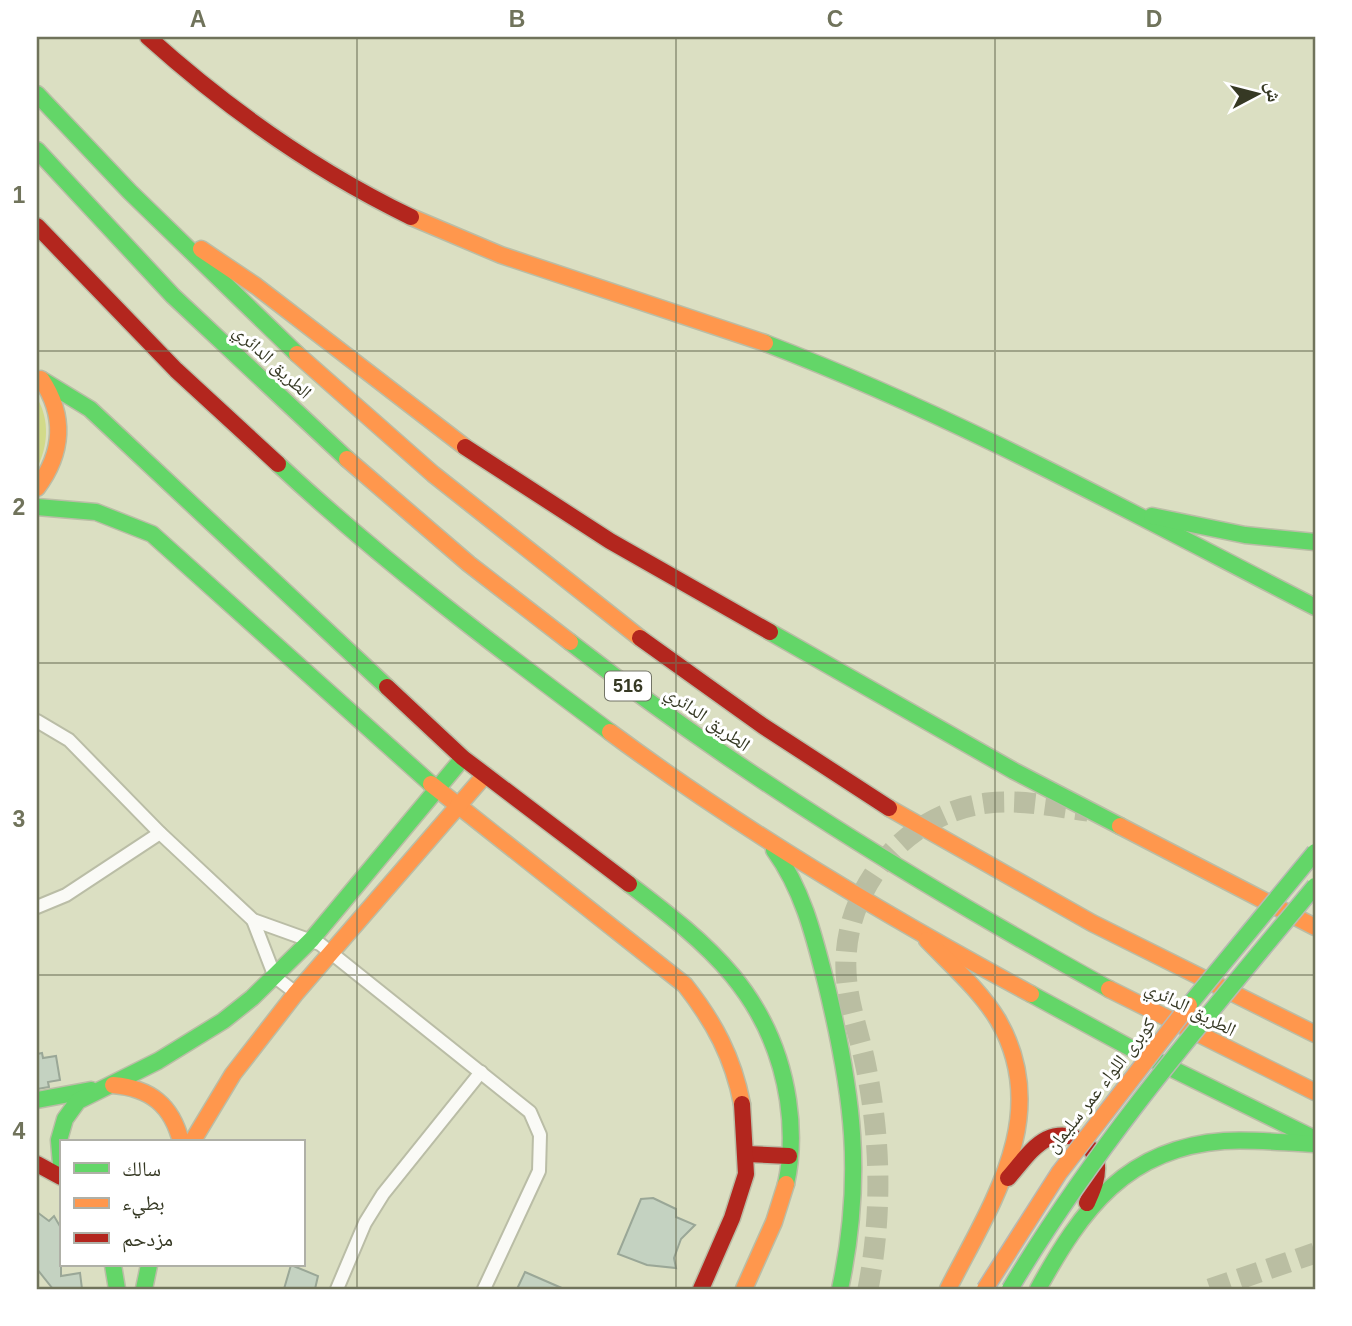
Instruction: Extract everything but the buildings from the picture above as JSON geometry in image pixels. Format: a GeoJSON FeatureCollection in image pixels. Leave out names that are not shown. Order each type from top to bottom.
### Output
{"type":"FeatureCollection","features":[{"type":"Feature","properties":{"kind":"main road"},"geometry":{"type":"LineString","coordinates":[[148,37],[185,72],[248,121],[322,170],[399,212],[510,259],[664,307],[815,362],[949,422],[1315,607]]}},
{"type":"Feature","properties":{"kind":"main road","name":"الطريق الدائري"},"geometry":{"type":"LineString","coordinates":[[37,94],[169,229],[287,344],[388,433],[555,571],[718,694],[835,773],[988,866],[1193,975],[1315,1034]]}},
{"type":"Feature","properties":{"kind":"main road","name":"الطريق الدائري"},"geometry":{"type":"LineString","coordinates":[[37,150],[176,297],[339,451],[500,588],[659,709],[795,803],[954,904],[1160,1016],[1315,1091]]}},
{"type":"Feature","properties":{"kind":"main road","name":"516"},"geometry":{"type":"LineString","coordinates":[[37,209],[67,259]]}},
{"type":"Feature","properties":{"kind":"main road","name":"516"},"geometry":{"type":"LineString","coordinates":[[37,226],[236,428],[403,576],[591,721],[766,840],[924,936],[1106,1036],[1315,1142]]}},
{"type":"Feature","properties":{"kind":"main road","name":"516"},"geometry":{"type":"LineString","coordinates":[[169,229],[256,286],[436,427],[598,533],[1014,771],[1315,927]]}},
{"type":"Feature","properties":{"kind":"main road"},"geometry":{"type":"LineString","coordinates":[[37,488],[48,475],[58,453],[60,428],[56,403],[40,378]]}},
{"type":"Feature","properties":{"kind":"main road"},"geometry":{"type":"LineString","coordinates":[[40,378],[90,409],[214,528],[463,758],[688,929],[716,955],[745,989],[767,1027],[778,1057],[786,1099],[789,1156],[777,1216],[744,1289]]}},
{"type":"Feature","properties":{"kind":"main road"},"geometry":{"type":"LineString","coordinates":[[37,507],[93,510],[133,523],[152,534],[438,789],[662,965],[692,993],[716,1024],[737,1072],[747,1154],[741,1192],[701,1289]]}},
{"type":"Feature","properties":{"kind":"main road"},"geometry":{"type":"LineString","coordinates":[[1121,509],[1245,535],[1315,542]]}},
{"type":"Feature","properties":{"kind":"main road"},"geometry":{"type":"LineString","coordinates":[[60,1152],[59,1140],[65,1119],[78,1101],[158,1062],[223,1021],[275,977],[312,939],[463,758]]}},
{"type":"Feature","properties":{"kind":"main road"},"geometry":{"type":"LineString","coordinates":[[193,1140],[233,1074],[296,993],[332,955],[485,775]]}},
{"type":"Feature","properties":{"kind":"main road"},"geometry":{"type":"LineString","coordinates":[[766,840],[788,870],[811,923],[852,1097],[855,1187],[849,1248],[840,1289]]}},
{"type":"Feature","properties":{"kind":"main road","name":"كوبرى اللواء عمر سليمان"},"geometry":{"type":"LineString","coordinates":[[985,1289],[1039,1201],[1093,1127],[1315,852]]}},
{"type":"Feature","properties":{"kind":"main road"},"geometry":{"type":"LineString","coordinates":[[1010,1289],[1042,1235],[1109,1139],[1315,886]]}},
{"type":"Feature","properties":{"kind":"main road"},"geometry":{"type":"LineString","coordinates":[[924,936],[996,1018],[1017,1063],[1022,1097],[1020,1130],[999,1186],[948,1289]]}},
{"type":"Feature","properties":{"kind":"main road"},"geometry":{"type":"LineString","coordinates":[[37,1100],[104,1087],[132,1086],[152,1093],[168,1107],[178,1126],[181,1140]]}},
{"type":"Feature","properties":{"kind":"main road"},"geometry":{"type":"LineString","coordinates":[[999,1186],[1043,1142],[1056,1136],[1071,1136],[1085,1142],[1097,1160],[1097,1175],[1084,1211],[1038,1289]]}},
{"type":"Feature","properties":{"kind":"main road"},"geometry":{"type":"LineString","coordinates":[[1084,1211],[1128,1171],[1182,1147],[1233,1141],[1315,1142]]}},
{"type":"Feature","properties":{"kind":"main road"},"geometry":{"type":"LineString","coordinates":[[747,1154],[789,1156]]}},
{"type":"Feature","properties":{"kind":"main road"},"geometry":{"type":"LineString","coordinates":[[37,1164],[60,1176]]}},
{"type":"Feature","properties":{"kind":"main road"},"geometry":{"type":"LineString","coordinates":[[113,1266],[117,1289]]}},
{"type":"Feature","properties":{"kind":"main road"},"geometry":{"type":"LineString","coordinates":[[144,1289],[149,1266]]}},
{"type":"Feature","properties":{"kind":"street"},"geometry":{"type":"LineString","coordinates":[[37,721],[69,740],[160,833],[253,920],[275,930],[312,939],[530,1112],[537,1123],[542,1147],[539,1171],[484,1289]]}},
{"type":"Feature","properties":{"kind":"street"},"geometry":{"type":"LineString","coordinates":[[37,907],[66,895],[160,833]]}},
{"type":"Feature","properties":{"kind":"street"},"geometry":{"type":"LineString","coordinates":[[253,920],[275,977],[296,993]]}},
{"type":"Feature","properties":{"kind":"street"},"geometry":{"type":"LineString","coordinates":[[337,1289],[365,1223],[383,1194],[481,1072]]}},
{"type":"Feature","properties":{"kind":"green space"},"geometry":{"type":"Polygon","coordinates":[[[37,398],[44,415],[46,433],[37,468],[37,398]]]}},
{"type":"Feature","properties":{"kind":"tunnel"},"geometry":{"type":"LineString","coordinates":[[868,1289],[876,1234],[877,1150],[871,1095],[846,972],[850,930],[858,903],[872,877],[889,855],[933,820],[960,809],[988,803],[1013,802],[1088,811]]}},
{"type":"Feature","properties":{"kind":"tunnel"},"geometry":{"type":"LineString","coordinates":[[1210,1289],[1315,1253]]}},
{"type":"Feature","properties":{"kind":"traffic: fast"},"geometry":{"type":"LineString","coordinates":[[37,94],[130,192],[297,354]]}},
{"type":"Feature","properties":{"kind":"traffic: fast"},"geometry":{"type":"LineString","coordinates":[[37,150],[173,296],[347,459]]}},
{"type":"Feature","properties":{"kind":"traffic: fast"},"geometry":{"type":"LineString","coordinates":[[765,343],[836,371],[975,434],[1315,607]]}},
{"type":"Feature","properties":{"kind":"traffic: fast"},"geometry":{"type":"LineString","coordinates":[[44,381],[90,409],[387,687]]}},
{"type":"Feature","properties":{"kind":"traffic: fast"},"geometry":{"type":"LineString","coordinates":[[278,464],[399,569],[610,732]]}},
{"type":"Feature","properties":{"kind":"traffic: fast"},"geometry":{"type":"LineString","coordinates":[[37,507],[96,512],[152,534],[431,784]]}},
{"type":"Feature","properties":{"kind":"traffic: fast"},"geometry":{"type":"LineString","coordinates":[[1152,516],[1245,535],[1315,542]]}},
{"type":"Feature","properties":{"kind":"traffic: fast"},"geometry":{"type":"LineString","coordinates":[[770,632],[1014,771],[1120,826]]}},
{"type":"Feature","properties":{"kind":"traffic: fast"},"geometry":{"type":"LineString","coordinates":[[570,642],[699,737],[832,826],[1109,989]]}},
{"type":"Feature","properties":{"kind":"traffic: fast"},"geometry":{"type":"LineString","coordinates":[[60,1152],[59,1140],[65,1119],[78,1101],[158,1061],[223,1021],[252,998],[312,939],[463,758]]}},
{"type":"Feature","properties":{"kind":"traffic: fast"},"geometry":{"type":"LineString","coordinates":[[774,850],[793,881],[812,931],[835,1023],[849,1099],[852,1209],[840,1289]]}},
{"type":"Feature","properties":{"kind":"traffic: fast"},"geometry":{"type":"LineString","coordinates":[[1189,1005],[1315,852]]}},
{"type":"Feature","properties":{"kind":"traffic: fast"},"geometry":{"type":"LineString","coordinates":[[629,884],[710,951],[732,975],[768,1030],[780,1063],[788,1100],[791,1131],[786,1184]]}},
{"type":"Feature","properties":{"kind":"traffic: fast"},"geometry":{"type":"LineString","coordinates":[[1010,1289],[1079,1183],[1116,1132],[1194,1032],[1315,886]]}},
{"type":"Feature","properties":{"kind":"traffic: fast"},"geometry":{"type":"LineString","coordinates":[[1031,994],[1136,1051],[1315,1139]]}},
{"type":"Feature","properties":{"kind":"traffic: fast"},"geometry":{"type":"LineString","coordinates":[[37,1100],[91,1090]]}},
{"type":"Feature","properties":{"kind":"traffic: fast"},"geometry":{"type":"LineString","coordinates":[[1038,1289],[1090,1209],[1134,1170],[1160,1156],[1190,1146],[1224,1141],[1315,1144]]}},
{"type":"Feature","properties":{"kind":"traffic: fast"},"geometry":{"type":"LineString","coordinates":[[113,1266],[117,1289]]}},
{"type":"Feature","properties":{"kind":"traffic: fast"},"geometry":{"type":"LineString","coordinates":[[144,1289],[149,1266]]}},
{"type":"Feature","properties":{"kind":"traffic: slow"},"geometry":{"type":"LineString","coordinates":[[411,217],[501,255],[765,343]]}},
{"type":"Feature","properties":{"kind":"traffic: slow"},"geometry":{"type":"LineString","coordinates":[[201,249],[256,286],[465,447]]}},
{"type":"Feature","properties":{"kind":"traffic: slow"},"geometry":{"type":"LineString","coordinates":[[297,354],[433,474],[640,638]]}},
{"type":"Feature","properties":{"kind":"traffic: slow"},"geometry":{"type":"LineString","coordinates":[[37,488],[52,461],[58,434],[55,407],[41,379]]}},
{"type":"Feature","properties":{"kind":"traffic: slow"},"geometry":{"type":"LineString","coordinates":[[347,459],[469,564],[570,642]]}},
{"type":"Feature","properties":{"kind":"traffic: slow"},"geometry":{"type":"LineString","coordinates":[[610,732],[711,803],[816,870],[1031,994]]}},
{"type":"Feature","properties":{"kind":"traffic: slow"},"geometry":{"type":"LineString","coordinates":[[193,1140],[233,1074],[296,993],[485,775]]}},
{"type":"Feature","properties":{"kind":"traffic: slow"},"geometry":{"type":"LineString","coordinates":[[431,784],[685,985],[705,1013],[728,1055],[742,1104]]}},
{"type":"Feature","properties":{"kind":"traffic: slow"},"geometry":{"type":"LineString","coordinates":[[889,808],[1092,923],[1315,1034]]}},
{"type":"Feature","properties":{"kind":"traffic: slow"},"geometry":{"type":"LineString","coordinates":[[1120,826],[1315,927]]}},
{"type":"Feature","properties":{"kind":"traffic: slow"},"geometry":{"type":"LineString","coordinates":[[927,940],[974,988],[998,1020],[1013,1055],[1019,1090],[1018,1124],[1010,1158],[982,1224],[948,1289]]}},
{"type":"Feature","properties":{"kind":"traffic: slow"},"geometry":{"type":"LineString","coordinates":[[1109,989],[1315,1092]]}},
{"type":"Feature","properties":{"kind":"traffic: slow"},"geometry":{"type":"LineString","coordinates":[[985,1289],[1059,1173],[1189,1005]]}},
{"type":"Feature","properties":{"kind":"traffic: slow"},"geometry":{"type":"LineString","coordinates":[[113,1085],[138,1090],[158,1101],[172,1118],[180,1140]]}},
{"type":"Feature","properties":{"kind":"traffic: slow"},"geometry":{"type":"LineString","coordinates":[[744,1289],[774,1222],[786,1184]]}},
{"type":"Feature","properties":{"kind":"traffic: jam"},"geometry":{"type":"LineString","coordinates":[[148,37],[209,89],[273,136],[340,179],[411,217]]}},
{"type":"Feature","properties":{"kind":"traffic: jam"},"geometry":{"type":"LineString","coordinates":[[37,226],[176,370],[278,464]]}},
{"type":"Feature","properties":{"kind":"traffic: jam"},"geometry":{"type":"LineString","coordinates":[[465,447],[610,541],[770,632]]}},
{"type":"Feature","properties":{"kind":"traffic: jam"},"geometry":{"type":"LineString","coordinates":[[640,638],[763,726],[889,808]]}},
{"type":"Feature","properties":{"kind":"traffic: jam"},"geometry":{"type":"LineString","coordinates":[[387,687],[463,758],[629,884]]}},
{"type":"Feature","properties":{"kind":"traffic: jam"},"geometry":{"type":"LineString","coordinates":[[701,1289],[732,1218],[746,1174],[742,1104]]}},
{"type":"Feature","properties":{"kind":"traffic: jam"},"geometry":{"type":"LineString","coordinates":[[1008,1178],[1041,1142],[1055,1136],[1072,1137],[1086,1144],[1097,1166],[1097,1176],[1087,1203]]}},
{"type":"Feature","properties":{"kind":"traffic: jam"},"geometry":{"type":"LineString","coordinates":[[747,1154],[789,1156]]}},
{"type":"Feature","properties":{"kind":"traffic: jam"},"geometry":{"type":"LineString","coordinates":[[37,1164],[60,1176]]}}]}
